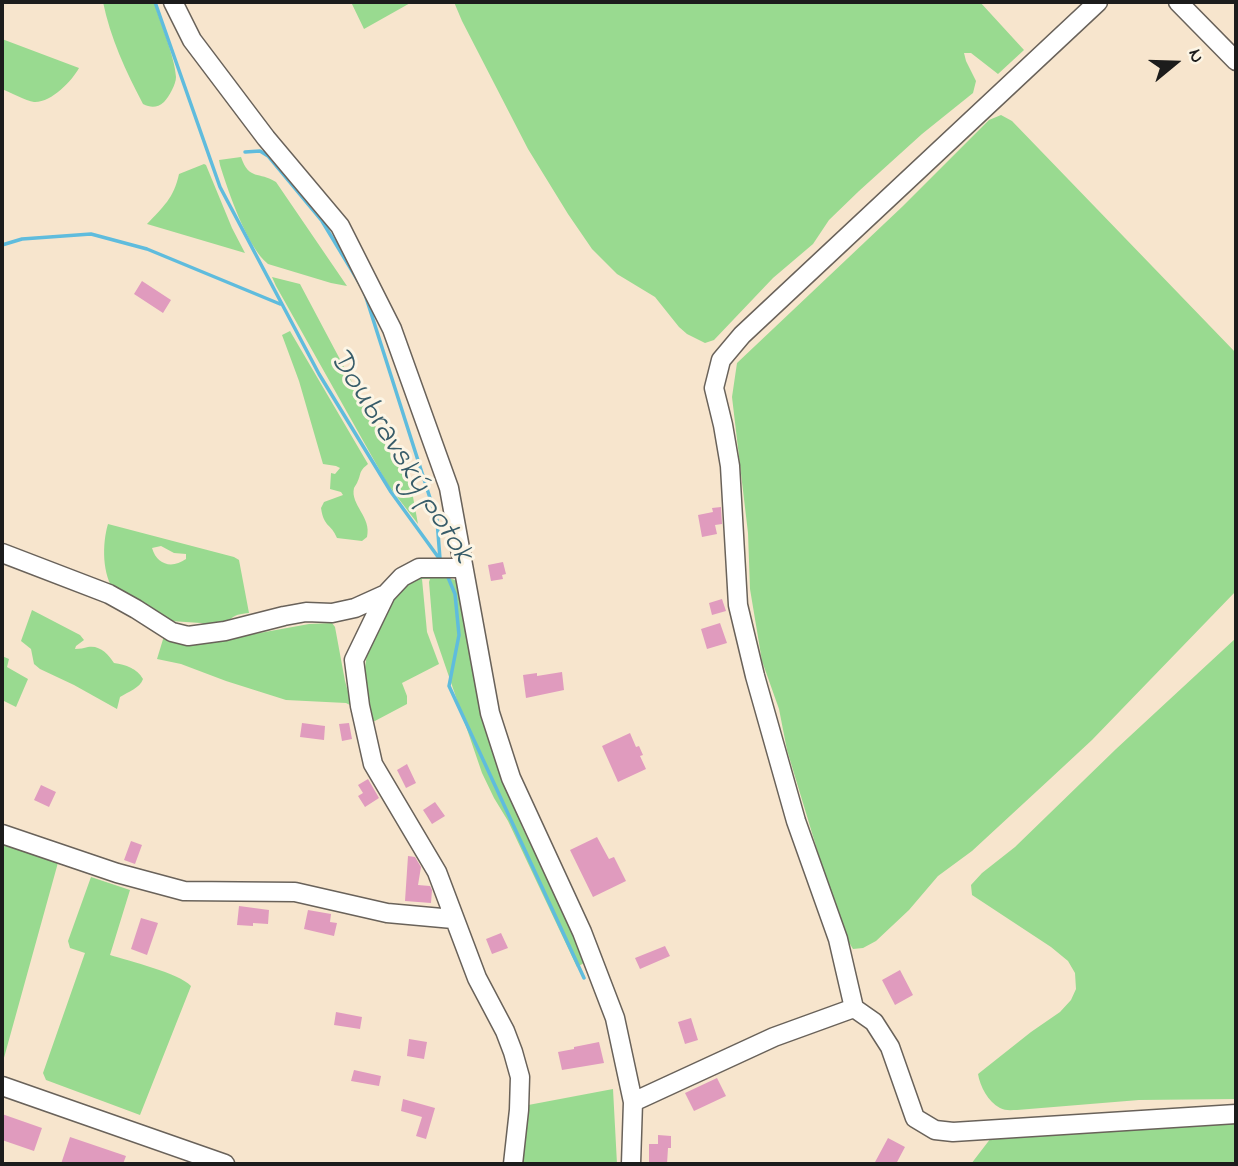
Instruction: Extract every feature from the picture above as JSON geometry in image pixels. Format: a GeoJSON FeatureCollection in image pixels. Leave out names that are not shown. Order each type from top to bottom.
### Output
{"type":"FeatureCollection","features":[{"type":"Feature","properties":{"kind":"street"},"geometry":{"type":"LineString","coordinates":[[173,2],[192,40],[266,138],[340,226],[392,329],[449,488],[490,713],[510,778],[582,932],[615,1018],[634,1102],[631,1164]]}},
{"type":"Feature","properties":{"kind":"street"},"geometry":{"type":"LineString","coordinates":[[1098,2],[742,335],[721,360],[714,388],[730,466],[738,605],[796,821],[838,939],[854,1008],[874,1022],[890,1048],[915,1118],[934,1130],[953,1132],[1236,1114]]}},
{"type":"Feature","properties":{"kind":"street"},"geometry":{"type":"LineString","coordinates":[[1178,2],[1236,61]]}},
{"type":"Feature","properties":{"kind":"street"},"geometry":{"type":"LineString","coordinates":[[2,553],[109,594],[172,632],[188,636],[225,632],[306,612],[332,613],[355,608],[386,594]]}},
{"type":"Feature","properties":{"kind":"street"},"geometry":{"type":"LineString","coordinates":[[463,568],[418,568],[402,577],[386,594],[354,660],[360,706],[373,764],[437,872],[477,978],[513,1052],[520,1077],[513,1164]]}},
{"type":"Feature","properties":{"kind":"street"},"geometry":{"type":"LineString","coordinates":[[2,834],[117,873],[184,891],[295,892],[387,913],[453,919]]}},
{"type":"Feature","properties":{"kind":"street"},"geometry":{"type":"LineString","coordinates":[[634,1102],[774,1037],[854,1008]]}},
{"type":"Feature","properties":{"kind":"street"},"geometry":{"type":"LineString","coordinates":[[2,1086],[226,1164]]}},
{"type":"Feature","properties":{"kind":"green space"},"geometry":{"type":"Polygon","coordinates":[[[103,2],[154,2],[176,77],[170,94],[159,105],[151,107],[143,104],[119,54],[103,2]]]}},
{"type":"Feature","properties":{"kind":"green space"},"geometry":{"type":"Polygon","coordinates":[[[351,2],[412,2],[364,29],[351,2]]]}},
{"type":"Feature","properties":{"kind":"green space"},"geometry":{"type":"Polygon","coordinates":[[[454,2],[980,2],[1024,50],[998,74],[971,53],[964,53],[976,81],[973,93],[922,134],[859,191],[829,220],[813,244],[773,278],[714,340],[705,343],[687,334],[655,297],[617,274],[592,249],[528,149],[454,2]]]}},
{"type":"Feature","properties":{"kind":"green space"},"geometry":{"type":"Polygon","coordinates":[[[2,39],[79,68],[54,95],[41,101],[27,100],[2,89],[2,39]]]}},
{"type":"Feature","properties":{"kind":"green space"},"geometry":{"type":"Polygon","coordinates":[[[1001,115],[1012,121],[1236,353],[1236,591],[1092,740],[972,851],[938,876],[909,910],[876,941],[863,948],[853,949],[841,929],[787,750],[779,709],[762,661],[750,589],[748,533],[732,397],[737,363],[903,206],[989,120],[1001,115]]]}},
{"type":"Feature","properties":{"kind":"green space"},"geometry":{"type":"Polygon","coordinates":[[[241,157],[251,173],[276,182],[347,286],[268,264],[260,256],[239,218],[219,160],[241,157]]]}},
{"type":"Feature","properties":{"kind":"green space"},"geometry":{"type":"Polygon","coordinates":[[[204,164],[245,253],[147,224],[171,196],[179,174],[204,164]]]}},
{"type":"Feature","properties":{"kind":"green space"},"geometry":{"type":"Polygon","coordinates":[[[272,277],[300,284],[387,448],[411,486],[418,524],[388,485],[272,277]]]}},
{"type":"Feature","properties":{"kind":"green space"},"geometry":{"type":"Polygon","coordinates":[[[290,331],[368,464],[361,471],[354,488],[355,500],[367,523],[367,537],[362,541],[337,538],[322,514],[324,502],[343,495],[330,489],[331,473],[335,474],[340,468],[323,464],[299,381],[282,335],[290,331]]]}},
{"type":"Feature","properties":{"kind":"green space"},"geometry":{"type":"Polygon","coordinates":[[[108,524],[234,557],[239,560],[249,613],[210,626],[170,621],[115,592],[105,568],[108,524]],[[161,546],[152,548],[157,558],[166,564],[175,564],[186,559],[186,554],[174,553],[161,546]]]}},
{"type":"Feature","properties":{"kind":"green space"},"geometry":{"type":"Polygon","coordinates":[[[438,574],[459,584],[522,827],[584,960],[584,963],[577,967],[508,821],[482,773],[433,630],[430,579],[422,579],[427,632],[439,664],[402,683],[407,704],[373,722],[371,720],[362,675],[381,607],[414,575],[438,574]]]}},
{"type":"Feature","properties":{"kind":"green space"},"geometry":{"type":"Polygon","coordinates":[[[32,610],[80,635],[84,640],[75,649],[100,649],[114,663],[138,672],[143,679],[137,687],[120,697],[117,709],[40,669],[34,664],[31,649],[21,641],[32,610]]]}},
{"type":"Feature","properties":{"kind":"green space"},"geometry":{"type":"Polygon","coordinates":[[[332,623],[352,706],[346,703],[286,700],[181,664],[157,659],[164,636],[210,642],[309,624],[332,623]]]}},
{"type":"Feature","properties":{"kind":"green space"},"geometry":{"type":"Polygon","coordinates":[[[1236,638],[1236,1099],[1139,1100],[1017,1110],[1000,1108],[985,1093],[978,1074],[1060,1012],[1071,1000],[1076,989],[1075,973],[1068,961],[1051,947],[972,895],[971,885],[1015,847],[1236,638]]]}},
{"type":"Feature","properties":{"kind":"green space"},"geometry":{"type":"Polygon","coordinates":[[[2,656],[9,659],[7,667],[28,679],[16,707],[2,700],[2,656]]]}},
{"type":"Feature","properties":{"kind":"green space"},"geometry":{"type":"Polygon","coordinates":[[[2,839],[59,859],[2,1065],[2,839]]]}},
{"type":"Feature","properties":{"kind":"green space"},"geometry":{"type":"Polygon","coordinates":[[[91,877],[130,890],[110,955],[165,972],[191,986],[140,1115],[46,1080],[43,1073],[85,953],[70,948],[68,941],[91,877]]]}},
{"type":"Feature","properties":{"kind":"green space"},"geometry":{"type":"Polygon","coordinates":[[[613,1089],[617,1164],[516,1164],[523,1106],[613,1089]]]}},
{"type":"Feature","properties":{"kind":"green space"},"geometry":{"type":"Polygon","coordinates":[[[1236,1118],[1236,1164],[971,1164],[994,1134],[1236,1118]]]}},
{"type":"Feature","properties":{"kind":"building"},"geometry":{"type":"Polygon","coordinates":[[[142,281],[171,300],[163,313],[134,294],[142,281]]]}},
{"type":"Feature","properties":{"kind":"building"},"geometry":{"type":"Polygon","coordinates":[[[721,507],[722,524],[715,525],[717,534],[702,537],[698,515],[721,507]]]}},
{"type":"Feature","properties":{"kind":"building"},"geometry":{"type":"Polygon","coordinates":[[[503,562],[506,574],[502,575],[503,579],[491,581],[488,565],[503,562]]]}},
{"type":"Feature","properties":{"kind":"building"},"geometry":{"type":"Polygon","coordinates":[[[722,599],[726,611],[712,615],[709,603],[722,599]]]}},
{"type":"Feature","properties":{"kind":"building"},"geometry":{"type":"Polygon","coordinates":[[[720,623],[727,643],[707,649],[701,629],[720,623]]]}},
{"type":"Feature","properties":{"kind":"building"},"geometry":{"type":"Polygon","coordinates":[[[562,672],[564,690],[526,698],[523,675],[562,672]]]}},
{"type":"Feature","properties":{"kind":"building"},"geometry":{"type":"Polygon","coordinates":[[[302,723],[325,726],[324,740],[300,737],[302,723]]]}},
{"type":"Feature","properties":{"kind":"building"},"geometry":{"type":"Polygon","coordinates":[[[349,723],[352,739],[342,741],[339,724],[349,723]]]}},
{"type":"Feature","properties":{"kind":"building"},"geometry":{"type":"Polygon","coordinates":[[[630,733],[643,755],[640,756],[646,769],[618,782],[602,746],[630,733]]]}},
{"type":"Feature","properties":{"kind":"building"},"geometry":{"type":"Polygon","coordinates":[[[407,764],[416,783],[406,788],[397,770],[407,764]]]}},
{"type":"Feature","properties":{"kind":"building"},"geometry":{"type":"Polygon","coordinates":[[[368,779],[379,798],[365,807],[358,796],[363,793],[358,785],[368,779]]]}},
{"type":"Feature","properties":{"kind":"building"},"geometry":{"type":"Polygon","coordinates":[[[41,785],[56,792],[49,807],[34,800],[41,785]]]}},
{"type":"Feature","properties":{"kind":"building"},"geometry":{"type":"Polygon","coordinates":[[[435,802],[445,816],[432,824],[423,810],[435,802]]]}},
{"type":"Feature","properties":{"kind":"building"},"geometry":{"type":"Polygon","coordinates":[[[597,837],[609,859],[614,857],[626,881],[593,897],[570,850],[597,837]]]}},
{"type":"Feature","properties":{"kind":"building"},"geometry":{"type":"Polygon","coordinates":[[[131,841],[142,845],[135,864],[124,860],[131,841]]]}},
{"type":"Feature","properties":{"kind":"building"},"geometry":{"type":"Polygon","coordinates":[[[408,856],[415,857],[421,867],[418,885],[430,886],[431,903],[405,901],[408,856]]]}},
{"type":"Feature","properties":{"kind":"building"},"geometry":{"type":"Polygon","coordinates":[[[239,906],[269,910],[268,924],[237,925],[239,906]]]}},
{"type":"Feature","properties":{"kind":"building"},"geometry":{"type":"Polygon","coordinates":[[[308,910],[331,914],[330,922],[337,923],[334,936],[304,929],[308,910]]]}},
{"type":"Feature","properties":{"kind":"building"},"geometry":{"type":"Polygon","coordinates":[[[141,918],[158,923],[147,955],[131,949],[141,918]]]}},
{"type":"Feature","properties":{"kind":"building"},"geometry":{"type":"Polygon","coordinates":[[[501,933],[508,948],[492,954],[486,939],[501,933]]]}},
{"type":"Feature","properties":{"kind":"building"},"geometry":{"type":"Polygon","coordinates":[[[665,946],[670,956],[640,969],[635,958],[665,946]]]}},
{"type":"Feature","properties":{"kind":"building"},"geometry":{"type":"Polygon","coordinates":[[[900,970],[913,995],[895,1005],[882,980],[900,970]]]}},
{"type":"Feature","properties":{"kind":"building"},"geometry":{"type":"Polygon","coordinates":[[[336,1012],[362,1017],[360,1029],[334,1025],[336,1012]]]}},
{"type":"Feature","properties":{"kind":"building"},"geometry":{"type":"Polygon","coordinates":[[[691,1018],[698,1040],[685,1044],[678,1022],[691,1018]]]}},
{"type":"Feature","properties":{"kind":"building"},"geometry":{"type":"Polygon","coordinates":[[[409,1039],[427,1042],[424,1059],[407,1056],[409,1039]]]}},
{"type":"Feature","properties":{"kind":"building"},"geometry":{"type":"Polygon","coordinates":[[[599,1042],[604,1063],[562,1070],[558,1052],[599,1042]]]}},
{"type":"Feature","properties":{"kind":"building"},"geometry":{"type":"Polygon","coordinates":[[[354,1070],[381,1076],[379,1086],[351,1081],[354,1070]]]}},
{"type":"Feature","properties":{"kind":"building"},"geometry":{"type":"Polygon","coordinates":[[[717,1078],[726,1096],[694,1111],[685,1093],[717,1078]]]}},
{"type":"Feature","properties":{"kind":"building"},"geometry":{"type":"Polygon","coordinates":[[[403,1099],[435,1108],[426,1139],[416,1136],[422,1117],[401,1111],[403,1099]]]}},
{"type":"Feature","properties":{"kind":"building"},"geometry":{"type":"Polygon","coordinates":[[[2,1114],[42,1128],[34,1151],[2,1140],[2,1114]]]}},
{"type":"Feature","properties":{"kind":"building"},"geometry":{"type":"Polygon","coordinates":[[[658,1135],[671,1136],[667,1164],[649,1164],[649,1144],[658,1144],[658,1135]]]}},
{"type":"Feature","properties":{"kind":"building"},"geometry":{"type":"Polygon","coordinates":[[[70,1137],[126,1156],[123,1164],[61,1164],[70,1137]]]}},
{"type":"Feature","properties":{"kind":"building"},"geometry":{"type":"Polygon","coordinates":[[[888,1138],[905,1147],[896,1164],[874,1164],[888,1138]]]}},
{"type":"Feature","properties":{"kind":"waterway","name":"Doubravský potok"},"geometry":{"type":"LineString","coordinates":[[155,2],[220,187],[319,374],[391,492],[441,561]]}},
{"type":"Feature","properties":{"kind":"waterway"},"geometry":{"type":"LineString","coordinates":[[245,152],[260,151],[268,156],[322,221],[360,284]]}},
{"type":"Feature","properties":{"kind":"waterway"},"geometry":{"type":"LineString","coordinates":[[2,245],[22,239],[91,234],[147,249],[280,304]]}},
{"type":"Feature","properties":{"kind":"waterway"},"geometry":{"type":"LineString","coordinates":[[364,291],[437,520],[440,559]]}},
{"type":"Feature","properties":{"kind":"waterway","name":"Doubravský potok"},"geometry":{"type":"LineString","coordinates":[[447,575],[455,594],[459,635],[449,686],[584,978]]}}]}
